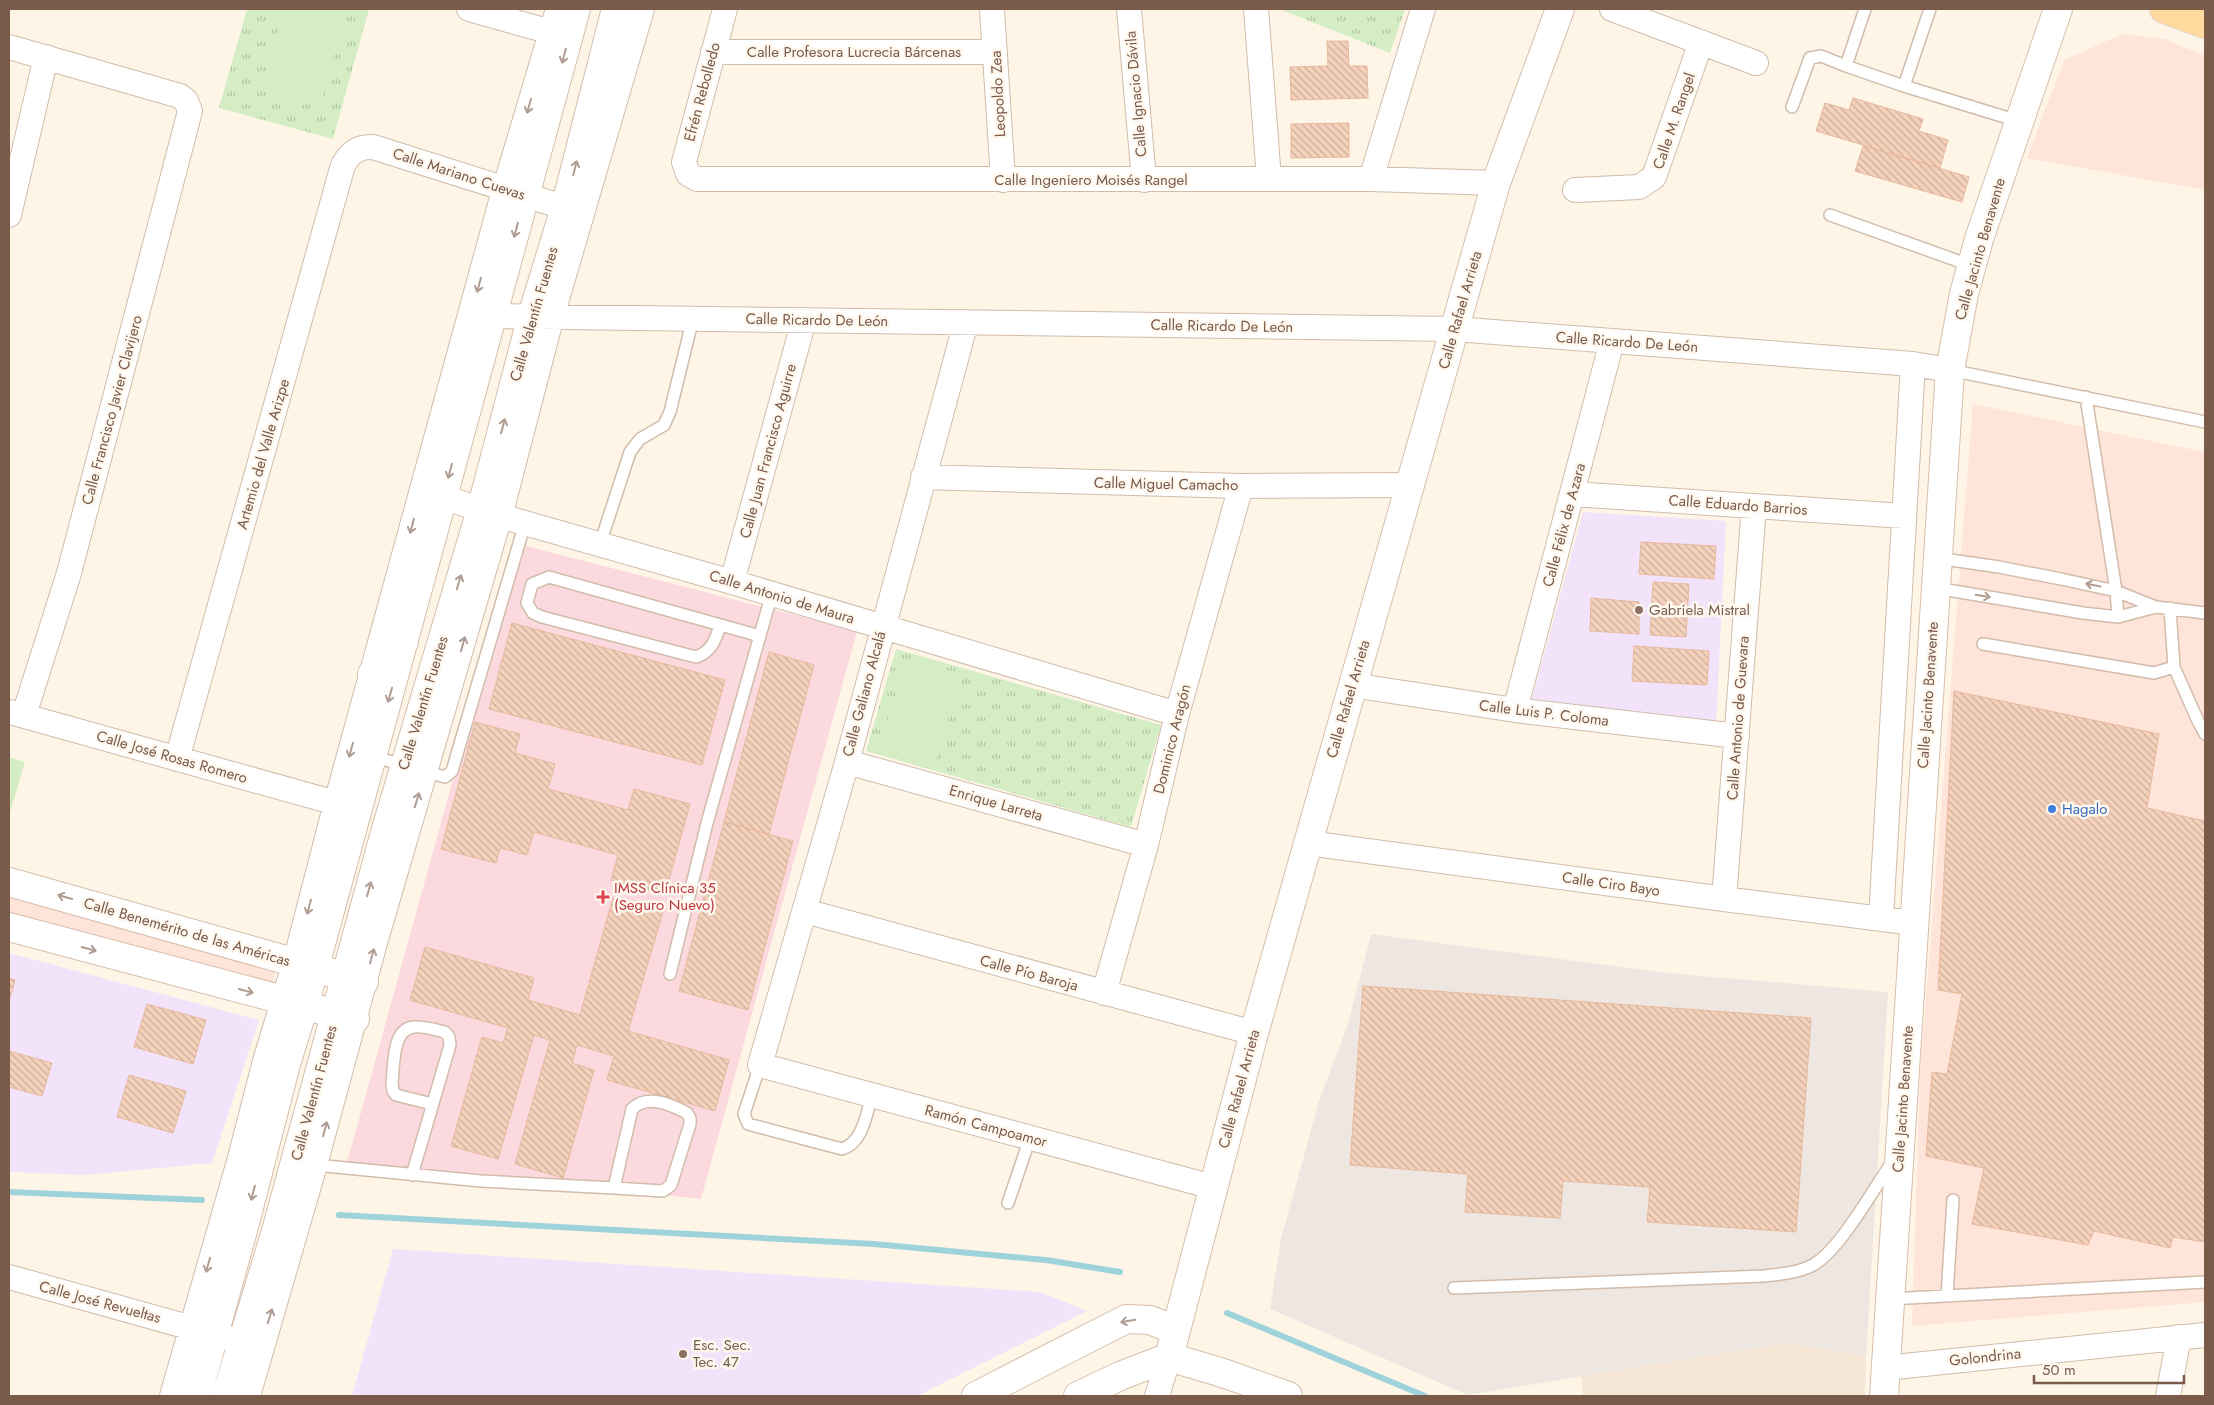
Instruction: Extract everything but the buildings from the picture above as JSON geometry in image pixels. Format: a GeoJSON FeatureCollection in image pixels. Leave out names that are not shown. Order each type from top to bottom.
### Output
{"type":"FeatureCollection","features":[{"type":"Feature","properties":{"kind":"main road"},"geometry":{"type":"LineString","coordinates":[[2164,9],[2205,24]]}},
{"type":"Feature","properties":{"kind":"street"},"geometry":{"type":"LineString","coordinates":[[469,9],[551,32]]}},
{"type":"Feature","properties":{"kind":"street"},"geometry":{"type":"LineString","coordinates":[[193,1396],[202,1331],[251,1160],[286,1064],[293,1003],[373,756],[493,316],[516,192],[551,32],[558,9]]}},
{"type":"Feature","properties":{"kind":"street"},"geometry":{"type":"LineString","coordinates":[[305,965],[336,803],[372,674],[516,192],[576,9]]}},
{"type":"Feature","properties":{"kind":"street","name":"Calle Valentín Fuentes"},"geometry":{"type":"LineString","coordinates":[[226,1396],[252,1345],[286,1231],[306,1172],[355,980],[490,513],[542,316],[574,211],[616,9]]}},
{"type":"Feature","properties":{"kind":"street"},"geometry":{"type":"LineString","coordinates":[[574,211],[642,9]]}},
{"type":"Feature","properties":{"kind":"street","name":"Efrén Rebolledo"},"geometry":{"type":"LineString","coordinates":[[688,174],[684,162],[685,156],[725,9]]}},
{"type":"Feature","properties":{"kind":"street","name":"Leopoldo Zea"},"geometry":{"type":"LineString","coordinates":[[992,9],[1003,180]]}},
{"type":"Feature","properties":{"kind":"street","name":"Calle Ignacio Dávila"},"geometry":{"type":"LineString","coordinates":[[1129,9],[1144,180]]}},
{"type":"Feature","properties":{"kind":"street"},"geometry":{"type":"LineString","coordinates":[[1256,9],[1269,180]]}},
{"type":"Feature","properties":{"kind":"street"},"geometry":{"type":"LineString","coordinates":[[1371,179],[1423,9]]}},
{"type":"Feature","properties":{"kind":"street","name":"Calle Rafael Arrieta"},"geometry":{"type":"LineString","coordinates":[[1157,1396],[1169,1357],[1254,1033],[1496,182],[1560,9]]}},
{"type":"Feature","properties":{"kind":"street"},"geometry":{"type":"LineString","coordinates":[[1612,9],[1756,62]]}},
{"type":"Feature","properties":{"kind":"street","name":"Calle Jacinto Benavente"},"geometry":{"type":"LineString","coordinates":[[1884,1396],[1936,558],[1950,370],[1964,294],[1972,266],[2018,122],[2058,9]]}},
{"type":"Feature","properties":{"kind":"street","name":"Calle M. Rangel"},"geometry":{"type":"LineString","coordinates":[[1574,190],[1639,187],[1654,177],[1701,42]]}},
{"type":"Feature","properties":{"kind":"street"},"geometry":{"type":"LineString","coordinates":[[9,47],[46,57],[10,207]]}},
{"type":"Feature","properties":{"kind":"street","name":"Calle Profesora Lucrecia Bárcenas"},"geometry":{"type":"LineString","coordinates":[[713,52],[995,52]]}},
{"type":"Feature","properties":{"kind":"street","name":"Calle Francisco Javier Clavijero"},"geometry":{"type":"LineString","coordinates":[[16,713],[69,573],[190,116],[188,104],[180,96],[46,57]]}},
{"type":"Feature","properties":{"kind":"street","name":"Calle Mariano Cuevas"},"geometry":{"type":"LineString","coordinates":[[353,151],[373,147],[574,211]]}},
{"type":"Feature","properties":{"kind":"street","name":"Artemio del Valle Arizpe"},"geometry":{"type":"LineString","coordinates":[[177,758],[344,165],[353,151]]}},
{"type":"Feature","properties":{"kind":"street","name":"Calle Ingeniero Moisés Rangel"},"geometry":{"type":"LineString","coordinates":[[688,174],[701,180],[1371,179],[1496,182]]}},
{"type":"Feature","properties":{"kind":"street","name":"Calle Ricardo De León"},"geometry":{"type":"LineString","coordinates":[[493,316],[1455,329],[1913,364],[1950,370]]}},
{"type":"Feature","properties":{"kind":"street","name":"Calle Juan Francisco Aguirre"},"geometry":{"type":"LineString","coordinates":[[732,582],[804,320]]}},
{"type":"Feature","properties":{"kind":"street","name":"Calle Galiano Alcalá"},"geometry":{"type":"LineString","coordinates":[[760,1065],[847,762],[966,322]]}},
{"type":"Feature","properties":{"kind":"street","name":"Calle Félix de Azara"},"geometry":{"type":"LineString","coordinates":[[1515,710],[1612,340]]}},
{"type":"Feature","properties":{"kind":"street"},"geometry":{"type":"LineString","coordinates":[[1880,918],[1913,364]]}},
{"type":"Feature","properties":{"kind":"street","name":"Calle Miguel Camacho"},"geometry":{"type":"LineString","coordinates":[[923,477],[1242,486],[1409,484]]}},
{"type":"Feature","properties":{"kind":"street","name":"Dominico Aragón"},"geometry":{"type":"LineString","coordinates":[[1104,993],[1146,845],[1177,714],[1242,486]]}},
{"type":"Feature","properties":{"kind":"street","name":"Calle Eduardo Barrios"},"geometry":{"type":"LineString","coordinates":[[1572,494],[1904,516]]}},
{"type":"Feature","properties":{"kind":"street","name":"Calle Antonio de Maura"},"geometry":{"type":"LineString","coordinates":[[443,497],[490,513],[732,582],[1177,714]]}},
{"type":"Feature","properties":{"kind":"street","name":"Calle Antonio de Guevara"},"geometry":{"type":"LineString","coordinates":[[1724,899],[1754,506]]}},
{"type":"Feature","properties":{"kind":"street"},"geometry":{"type":"LineString","coordinates":[[372,674],[405,641]]}},
{"type":"Feature","properties":{"kind":"street","name":"Calle Luis P. Coloma"},"geometry":{"type":"LineString","coordinates":[[1352,686],[1515,710],[1736,736]]}},
{"type":"Feature","properties":{"kind":"street","name":"Calle José Rosas Romero"},"geometry":{"type":"LineString","coordinates":[[16,713],[336,803]]}},
{"type":"Feature","properties":{"kind":"street","name":"Enrique Larreta"},"geometry":{"type":"LineString","coordinates":[[847,762],[1146,845]]}},
{"type":"Feature","properties":{"kind":"street","name":"Calle Ciro Bayo"},"geometry":{"type":"LineString","coordinates":[[1308,843],[1724,899],[1914,922]]}},
{"type":"Feature","properties":{"kind":"street","name":"Calle Benemérito de las Américas"},"geometry":{"type":"LineString","coordinates":[[9,882],[355,980]]}},
{"type":"Feature","properties":{"kind":"street","name":"Calle Pío Baroja"},"geometry":{"type":"LineString","coordinates":[[805,911],[1254,1033]]}},
{"type":"Feature","properties":{"kind":"street"},"geometry":{"type":"LineString","coordinates":[[9,927],[345,1016]]}},
{"type":"Feature","properties":{"kind":"street","name":"Ramón Campoamor"},"geometry":{"type":"LineString","coordinates":[[760,1065],[1213,1187]]}},
{"type":"Feature","properties":{"kind":"street","name":"Calle José Revueltas"},"geometry":{"type":"LineString","coordinates":[[9,1277],[252,1345]]}},
{"type":"Feature","properties":{"kind":"street"},"geometry":{"type":"LineString","coordinates":[[976,1396],[1126,1319],[1150,1320],[1175,1330]]}},
{"type":"Feature","properties":{"kind":"street","name":"Golondrina"},"geometry":{"type":"LineString","coordinates":[[1885,1368],[2205,1335]]}},
{"type":"Feature","properties":{"kind":"street"},"geometry":{"type":"LineString","coordinates":[[2168,1396],[2179,1337]]}},
{"type":"Feature","properties":{"kind":"street"},"geometry":{"type":"LineString","coordinates":[[248,1396],[252,1345]]}},
{"type":"Feature","properties":{"kind":"street"},"geometry":{"type":"LineString","coordinates":[[1078,1396],[1120,1376],[1169,1357],[1223,1372],[1288,1396]]}},
{"type":"Feature","properties":{"kind":"lane"},"geometry":{"type":"LineString","coordinates":[[1846,66],[1865,9]]}},
{"type":"Feature","properties":{"kind":"lane"},"geometry":{"type":"LineString","coordinates":[[1904,86],[1930,9]]}},
{"type":"Feature","properties":{"kind":"lane"},"geometry":{"type":"LineString","coordinates":[[1792,107],[1810,58],[1821,56],[1904,86],[2018,122]]}},
{"type":"Feature","properties":{"kind":"lane"},"geometry":{"type":"LineString","coordinates":[[1830,215],[1972,266]]}},
{"type":"Feature","properties":{"kind":"lane"},"geometry":{"type":"LineString","coordinates":[[600,544],[630,452],[640,439],[664,425],[670,412],[693,318]]}},
{"type":"Feature","properties":{"kind":"lane"},"geometry":{"type":"LineString","coordinates":[[1950,370],[2205,422]]}},
{"type":"Feature","properties":{"kind":"lane"},"geometry":{"type":"LineString","coordinates":[[2086,397],[2116,591],[2118,617]]}},
{"type":"Feature","properties":{"kind":"lane"},"geometry":{"type":"LineString","coordinates":[[373,756],[446,777],[452,771],[525,523]]}},
{"type":"Feature","properties":{"kind":"lane"},"geometry":{"type":"LineString","coordinates":[[1936,558],[1999,567],[2116,591],[2156,607],[2205,613]]}},
{"type":"Feature","properties":{"kind":"lane"},"geometry":{"type":"LineString","coordinates":[[720,626],[713,644],[706,654],[696,657],[542,617],[533,613],[527,603],[532,584],[549,577],[760,636]]}},
{"type":"Feature","properties":{"kind":"lane"},"geometry":{"type":"LineString","coordinates":[[1935,588],[2083,613],[2118,617],[2156,607]]}},
{"type":"Feature","properties":{"kind":"lane"},"geometry":{"type":"LineString","coordinates":[[670,974],[707,822],[772,594]]}},
{"type":"Feature","properties":{"kind":"lane"},"geometry":{"type":"LineString","coordinates":[[2170,608],[2174,667],[2205,734]]}},
{"type":"Feature","properties":{"kind":"lane"},"geometry":{"type":"LineString","coordinates":[[1983,644],[2154,673],[2174,667]]}},
{"type":"Feature","properties":{"kind":"lane"},"geometry":{"type":"LineString","coordinates":[[412,1175],[450,1045],[449,1037],[445,1032],[414,1027],[404,1029],[398,1036],[392,1083],[393,1090],[396,1095],[432,1104]]}},
{"type":"Feature","properties":{"kind":"lane"},"geometry":{"type":"LineString","coordinates":[[760,1065],[744,1114],[748,1124],[842,1149],[852,1145],[858,1139],[872,1096]]}},
{"type":"Feature","properties":{"kind":"lane"},"geometry":{"type":"LineString","coordinates":[[306,1172],[412,1175],[614,1188],[663,1191],[669,1188],[690,1124],[690,1118],[687,1113],[650,1100],[643,1101],[632,1109],[614,1188]]}},
{"type":"Feature","properties":{"kind":"lane"},"geometry":{"type":"LineString","coordinates":[[1008,1203],[1030,1138]]}},
{"type":"Feature","properties":{"kind":"lane"},"geometry":{"type":"LineString","coordinates":[[1454,1288],[1764,1276],[1795,1272],[1814,1264],[1832,1250],[1899,1151]]}},
{"type":"Feature","properties":{"kind":"lane"},"geometry":{"type":"LineString","coordinates":[[1947,1296],[1953,1200]]}},
{"type":"Feature","properties":{"kind":"lane"},"geometry":{"type":"LineString","coordinates":[[1890,1299],[2205,1282]]}},
{"type":"Feature","properties":{"kind":"shaded area"},"geometry":{"type":"Polygon","coordinates":[[[2123,34],[2165,39],[2205,56],[2205,190],[2027,158],[2064,60],[2123,34]]]}},
{"type":"Feature","properties":{"kind":"shaded area"},"geometry":{"type":"Polygon","coordinates":[[[1973,404],[2205,452],[2205,1302],[1912,1326],[1920,1074],[1973,404]]]}},
{"type":"Feature","properties":{"kind":"shaded area","name":"Gabriela Mistral"},"geometry":{"type":"Polygon","coordinates":[[[1583,512],[1726,521],[1716,725],[1532,699],[1583,512]]]}},
{"type":"Feature","properties":{"kind":"shaded area","name":"IMSS Clínica 35 (Seguro Nuevo)"},"geometry":{"type":"Polygon","coordinates":[[[518,544],[857,631],[701,1199],[347,1163],[518,544]]]}},
{"type":"Feature","properties":{"kind":"shaded area"},"geometry":{"type":"Polygon","coordinates":[[[9,895],[276,971],[270,992],[9,918],[9,895]]]}},
{"type":"Feature","properties":{"kind":"shaded area"},"geometry":{"type":"Polygon","coordinates":[[[1371,934],[1667,973],[1888,992],[1866,1356],[1786,1343],[1468,1395],[1270,1309],[1281,1239],[1319,1101],[1348,1024],[1371,934]]]}},
{"type":"Feature","properties":{"kind":"shaded area"},"geometry":{"type":"Polygon","coordinates":[[[9,953],[259,1020],[212,1163],[86,1175],[9,1172],[9,953]]]}},
{"type":"Feature","properties":{"kind":"shaded area","name":"Esc. Sec. Tec. 47"},"geometry":{"type":"Polygon","coordinates":[[[393,1249],[1040,1292],[1087,1311],[917,1396],[352,1396],[393,1249]]]}},
{"type":"Feature","properties":{"kind":"shaded area"},"geometry":{"type":"Polygon","coordinates":[[[1786,1343],[1866,1356],[1865,1396],[1583,1396],[1581,1376],[1786,1343]]]}},
{"type":"Feature","properties":{"kind":"green space"},"geometry":{"type":"Polygon","coordinates":[[[247,9],[369,9],[333,139],[219,108],[247,9]]]}},
{"type":"Feature","properties":{"kind":"green space"},"geometry":{"type":"Polygon","coordinates":[[[285,9],[314,9],[344,17],[321,104],[264,89],[285,9]]]}},
{"type":"Feature","properties":{"kind":"green space"},"geometry":{"type":"Polygon","coordinates":[[[1279,9],[1405,9],[1390,53],[1279,9]]]}},
{"type":"Feature","properties":{"kind":"green space"},"geometry":{"type":"Polygon","coordinates":[[[896,649],[1161,725],[1131,827],[866,751],[896,649]]]}},
{"type":"Feature","properties":{"kind":"green space"},"geometry":{"type":"Polygon","coordinates":[[[906,658],[961,674],[934,767],[879,751],[906,658]]]}},
{"type":"Feature","properties":{"kind":"green space"},"geometry":{"type":"Polygon","coordinates":[[[9,757],[25,762],[9,816],[9,757]]]}},
{"type":"Feature","properties":{"kind":"waterway"},"geometry":{"type":"LineString","coordinates":[[9,1192],[202,1200]]}},
{"type":"Feature","properties":{"kind":"waterway"},"geometry":{"type":"LineString","coordinates":[[339,1215],[874,1244],[1046,1260],[1120,1272]]}},
{"type":"Feature","properties":{"kind":"waterway"},"geometry":{"type":"LineString","coordinates":[[1227,1313],[1425,1396]]}},
{"type":"Feature","properties":{"kind":"place","name":"Gabriela Mistral"},"geometry":{"type":"Point","coordinates":[1639,610]}},
{"type":"Feature","properties":{"kind":"place","name":"Hagalo"},"geometry":{"type":"Point","coordinates":[2052,809]}},
{"type":"Feature","properties":{"kind":"place","name":"IMSS Clínica 35 (Seguro Nuevo)"},"geometry":{"type":"Point","coordinates":[603,897]}},
{"type":"Feature","properties":{"kind":"place","name":"Esc. Sec. Tec. 47"},"geometry":{"type":"Point","coordinates":[683,1354]}}]}
